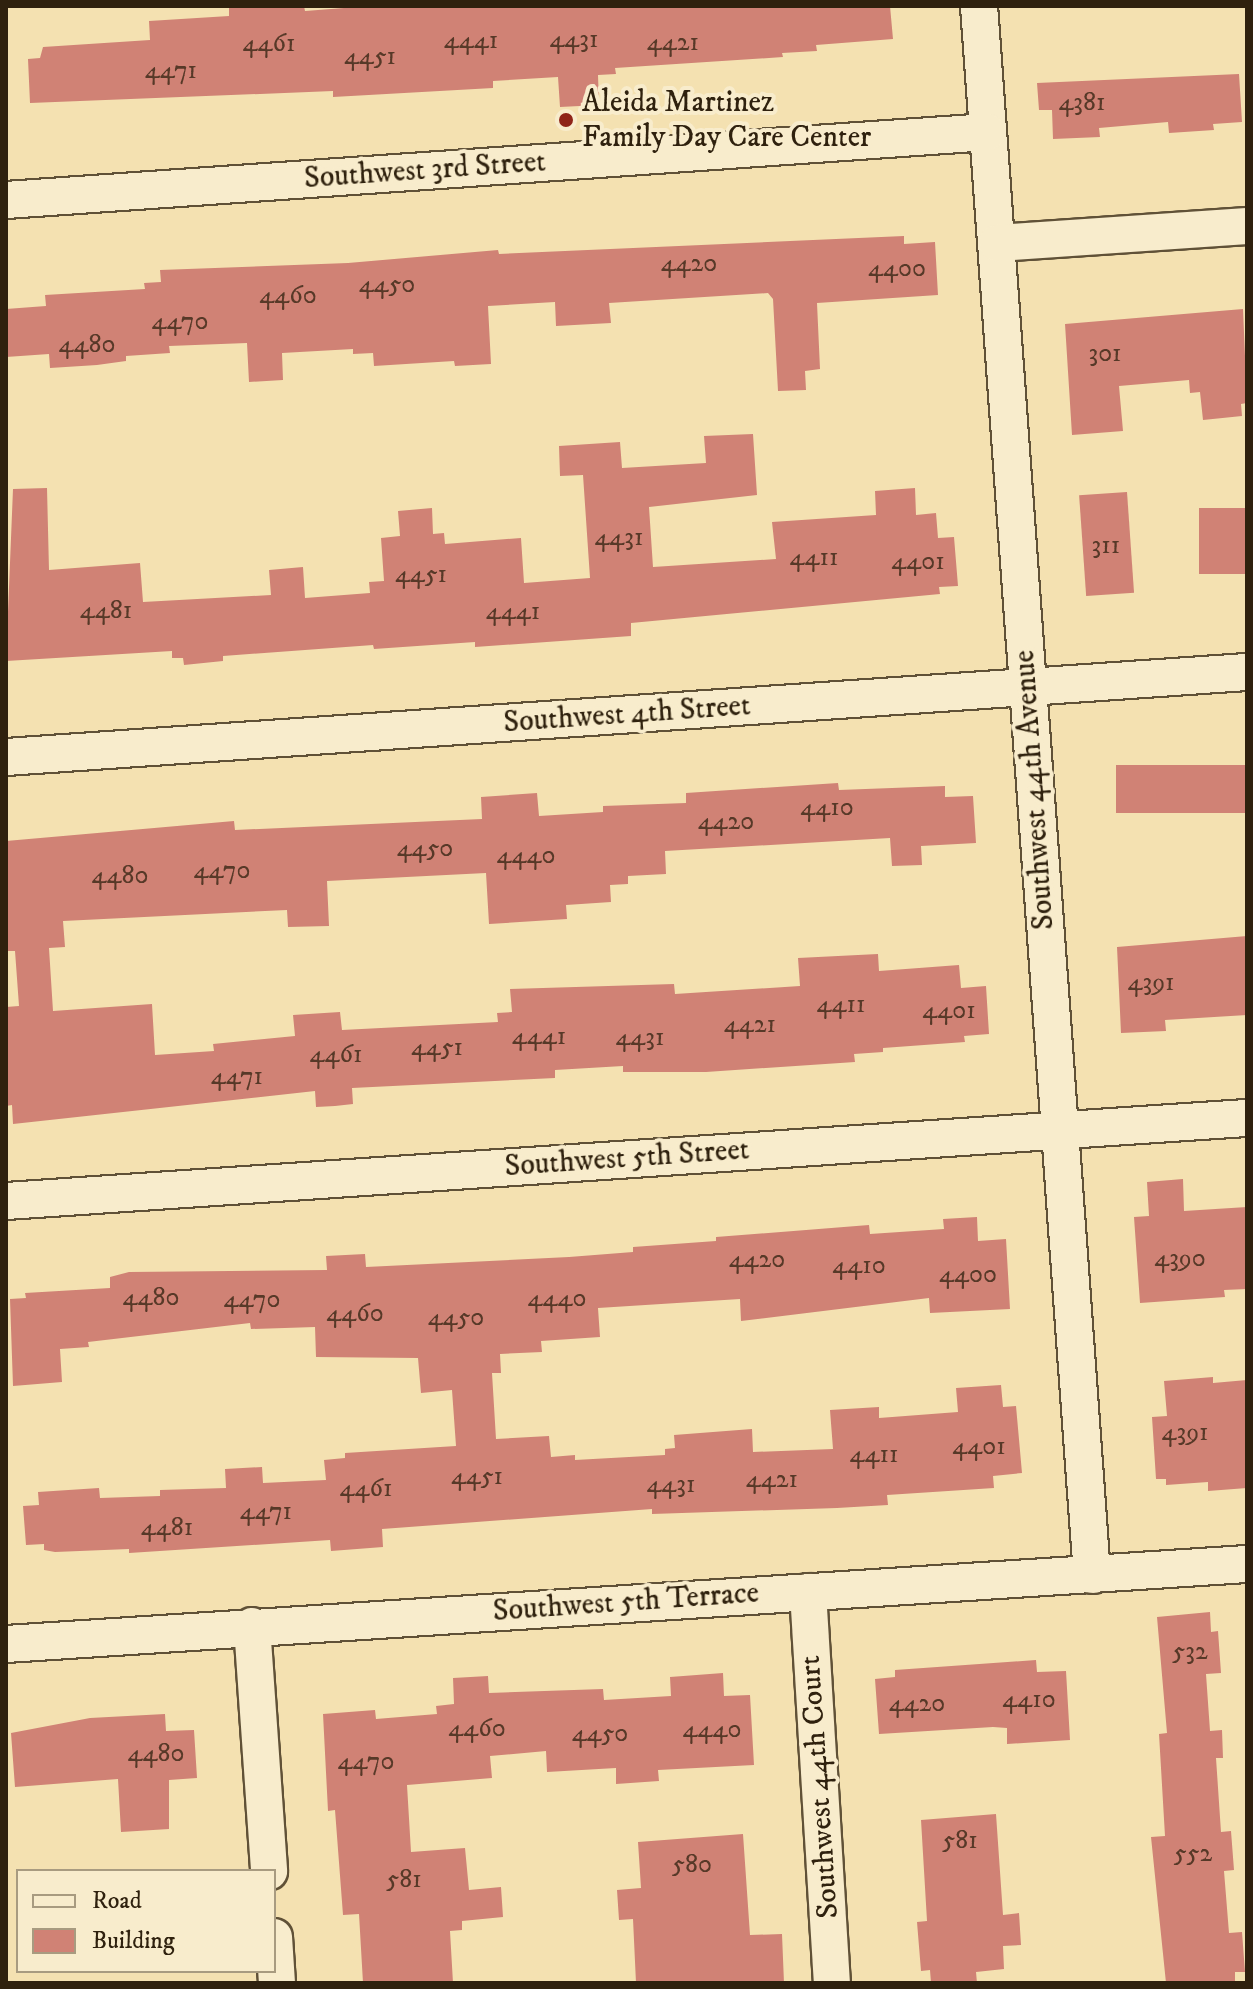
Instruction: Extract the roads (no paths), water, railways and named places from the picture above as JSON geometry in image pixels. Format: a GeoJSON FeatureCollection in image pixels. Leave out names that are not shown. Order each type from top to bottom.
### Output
{"type":"FeatureCollection","features":[{"type":"Feature","properties":{"kind":"street","name":"Southwest 44th Avenue"},"geometry":{"type":"LineString","coordinates":[[979,6],[1092,1575]]}},
{"type":"Feature","properties":{"kind":"street","name":"Southwest 3rd Street"},"geometry":{"type":"LineString","coordinates":[[6,200],[988,132]]}},
{"type":"Feature","properties":{"kind":"street"},"geometry":{"type":"LineString","coordinates":[[997,243],[1247,226]]}},
{"type":"Feature","properties":{"kind":"street","name":"Southwest 4th Street"},"geometry":{"type":"LineString","coordinates":[[6,757],[1247,672]]}},
{"type":"Feature","properties":{"kind":"street","name":"Southwest 5th Street"},"geometry":{"type":"LineString","coordinates":[[6,1201],[1247,1118]]}},
{"type":"Feature","properties":{"kind":"street","name":"Southwest 5th Terrace"},"geometry":{"type":"LineString","coordinates":[[6,1644],[1247,1564]]}},
{"type":"Feature","properties":{"kind":"street","name":"Southwest 44th Court"},"geometry":{"type":"LineString","coordinates":[[808,1592],[832,1983]]}},
{"type":"Feature","properties":{"kind":"street"},"geometry":{"type":"LineString","coordinates":[[252,1626],[269,1869]]}},
{"type":"Feature","properties":{"kind":"place","name":"Aleida Martinez Family Day Care Center"},"geometry":{"type":"Point","coordinates":[566,120]}}]}
